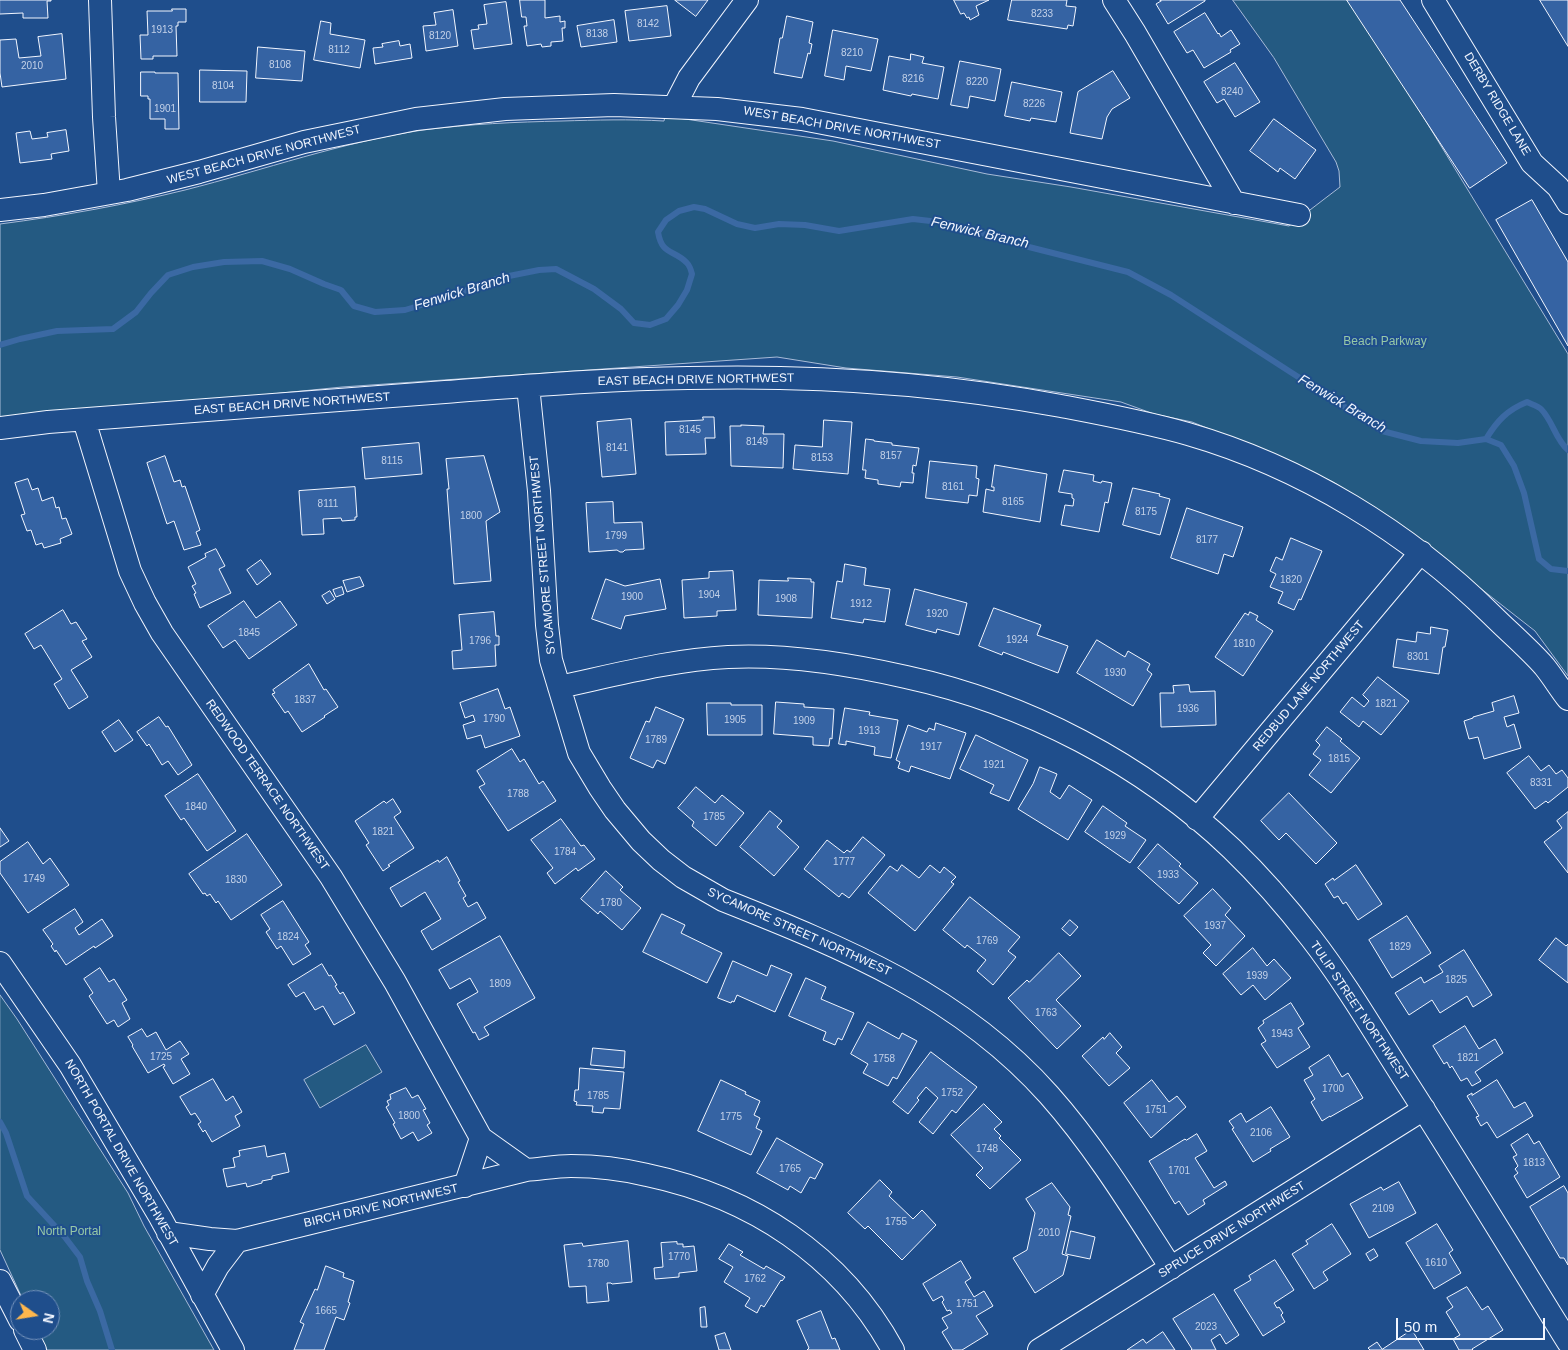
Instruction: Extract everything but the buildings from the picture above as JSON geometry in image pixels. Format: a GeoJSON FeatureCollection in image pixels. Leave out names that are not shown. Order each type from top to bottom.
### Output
{"type":"FeatureCollection","features":[{"type":"Feature","properties":{"kind":"street"},"geometry":{"type":"LineString","coordinates":[[100,0],[105,140],[109,193]]}},
{"type":"Feature","properties":{"kind":"street"},"geometry":{"type":"LineString","coordinates":[[674,107],[689,78],[747,0]]}},
{"type":"Feature","properties":{"kind":"street"},"geometry":{"type":"LineString","coordinates":[[1114,0],[1234,203]]}},
{"type":"Feature","properties":{"kind":"street","name":"DERBY RIDGE LANE"},"geometry":{"type":"LineString","coordinates":[[1433,0],[1532,163],[1558,187],[1568,203]]}},
{"type":"Feature","properties":{"kind":"street","name":"WEST BEACH DRIVE NORTHWEST"},"geometry":{"type":"LineString","coordinates":[[0,210],[44,205],[109,193],[199,172],[304,142],[388,124],[480,111],[539,107],[605,106],[726,109],[802,119],[1299,215]]}},
{"type":"Feature","properties":{"kind":"street","name":"EAST BEACH DRIVE NORTHWEST"},"geometry":{"type":"LineString","coordinates":[[0,428],[528,386],[669,378],[745,377],[810,379],[934,387],[1044,403],[1176,431],[1233,450],[1280,469],[1332,496],[1384,526],[1421,552],[1465,588],[1545,667],[1568,699]]}},
{"type":"Feature","properties":{"kind":"street","name":"SYCAMORE STREET NORTHWEST"},"geometry":{"type":"LineString","coordinates":[[528,386],[539,490],[547,625],[551,660],[579,753],[589,771],[624,821],[660,860],[683,877],[715,896],[829,944],[898,976],[952,1010],[996,1042],[1032,1076],[1075,1126],[1112,1177],[1171,1268]]}},
{"type":"Feature","properties":{"kind":"street","name":"REDWOOD TERRACE NORTHWEST"},"geometry":{"type":"LineString","coordinates":[[84,420],[128,563],[145,603],[158,626],[331,877],[395,982],[481,1138],[526,1170]]}},
{"type":"Feature","properties":{"kind":"street","name":"REDBUD LANE NORTHWEST"},"geometry":{"type":"LineString","coordinates":[[1197,819],[1421,552]]}},
{"type":"Feature","properties":{"kind":"street","name":"TULIP STREET NORTHWEST"},"geometry":{"type":"LineString","coordinates":[[559,687],[679,662],[732,657],[822,662],[896,674],[978,696],[1010,708],[1061,732],[1139,776],[1197,819],[1231,848],[1252,869],[1310,937],[1328,961],[1424,1109],[1568,1342]]}},
{"type":"Feature","properties":{"kind":"street","name":"NORTH PORTAL DRIVE NORTHWEST"},"geometry":{"type":"LineString","coordinates":[[0,962],[70,1065],[168,1233],[233,1350]]}},
{"type":"Feature","properties":{"kind":"street","name":"SPRUCE DRIVE NORTHWEST"},"geometry":{"type":"LineString","coordinates":[[1039,1350],[1424,1109]]}},
{"type":"Feature","properties":{"kind":"street"},"geometry":{"type":"LineString","coordinates":[[465,1186],[481,1138]]}},
{"type":"Feature","properties":{"kind":"street"},"geometry":{"type":"LineString","coordinates":[[526,1170],[570,1166],[630,1171],[694,1187],[743,1207],[790,1235],[830,1269],[861,1303],[893,1350]]}},
{"type":"Feature","properties":{"kind":"street","name":"BIRCH DRIVE NORTHWEST"},"geometry":{"type":"LineString","coordinates":[[168,1233],[237,1241],[526,1170]]}},
{"type":"Feature","properties":{"kind":"street"},"geometry":{"type":"LineString","coordinates":[[202,1295],[218,1266],[237,1241]]}},
{"type":"Feature","properties":{"kind":"street"},"geometry":{"type":"LineString","coordinates":[[0,1281],[10,1300]]}},
{"type":"Feature","properties":{"kind":"street"},"geometry":{"type":"LineString","coordinates":[[1555,1350],[1568,1342]]}},
{"type":"Feature","properties":{"kind":"green space","name":"Beach Parkway"},"geometry":{"type":"Polygon","coordinates":[[[1233,0],[1352,0],[1568,354],[1568,676],[1535,631],[1393,520],[1333,482],[1282,458],[1192,422],[1154,414],[1121,402],[957,377],[846,368],[777,357],[342,387],[0,421],[0,224],[93,210],[162,195],[333,149],[423,130],[527,122],[664,121],[665,116],[833,141],[987,174],[1289,226],[1340,187],[1339,171],[1336,162],[1274,58],[1233,0]]]}},
{"type":"Feature","properties":{"kind":"green space","name":"North Portal"},"geometry":{"type":"Polygon","coordinates":[[[0,995],[128,1193],[144,1226],[214,1350],[47,1350],[42,1340],[60,1340],[60,1290],[18,1290],[0,1250],[0,995]]]}},
{"type":"Feature","properties":{"kind":"green space"},"geometry":{"type":"Polygon","coordinates":[[[366,1045],[382,1072],[320,1108],[304,1080],[366,1045]]]}},
{"type":"Feature","properties":{"kind":"waterway","name":"Fenwick Branch"},"geometry":{"type":"LineString","coordinates":[[0,345],[57,331],[113,329],[136,312],[168,275],[193,267],[224,262],[262,261],[290,269],[341,290],[354,306],[375,312],[405,310],[451,296],[499,278],[539,270],[556,269],[594,289],[621,309],[634,323],[650,325],[666,319],[678,305],[687,290],[692,274],[687,263],[662,245],[658,232],[666,220],[679,211],[694,207],[705,209],[737,224],[755,228],[779,224],[805,225],[839,231],[913,219],[948,223],[1021,245],[1128,272],[1171,295],[1382,431],[1421,441],[1458,443],[1486,439],[1501,445],[1514,466],[1524,493],[1539,559],[1551,569],[1568,571]]}},
{"type":"Feature","properties":{"kind":"waterway"},"geometry":{"type":"LineString","coordinates":[[1486,439],[1503,417],[1527,402],[1540,408],[1560,441],[1568,450]]}},
{"type":"Feature","properties":{"kind":"waterway"},"geometry":{"type":"LineString","coordinates":[[0,1122],[6,1133],[27,1196],[64,1236],[80,1257],[112,1350]]}}]}
